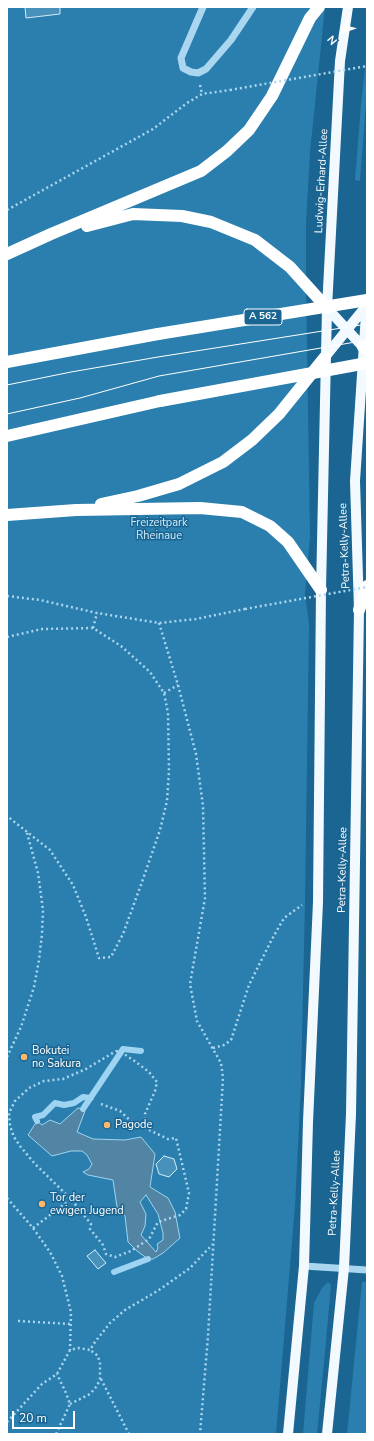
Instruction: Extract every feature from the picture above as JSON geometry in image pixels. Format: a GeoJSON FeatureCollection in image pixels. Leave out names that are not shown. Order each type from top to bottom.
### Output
{"type":"FeatureCollection","features":[{"type":"Feature","properties":{"kind":"highway"},"geometry":{"type":"LineString","coordinates":[[7,254],[201,171],[227,151],[249,130],[272,96],[310,18],[319,7]]}},
{"type":"Feature","properties":{"kind":"highway"},"geometry":{"type":"LineString","coordinates":[[51,234],[133,214],[182,216],[211,222],[255,240],[290,268],[326,308]]}},
{"type":"Feature","properties":{"kind":"highway","name":"A 562"},"geometry":{"type":"LineString","coordinates":[[7,362],[158,334],[367,300]]}},
{"type":"Feature","properties":{"kind":"highway"},"geometry":{"type":"LineString","coordinates":[[76,510],[138,496],[180,484],[223,462],[252,440],[279,414],[325,357]]}},
{"type":"Feature","properties":{"kind":"highway"},"geometry":{"type":"LineString","coordinates":[[7,436],[160,401],[367,363]]}},
{"type":"Feature","properties":{"kind":"highway"},"geometry":{"type":"LineString","coordinates":[[7,515],[76,510],[200,508],[242,512],[270,526],[288,542],[321,590]]}},
{"type":"Feature","properties":{"kind":"highway"},"geometry":{"type":"LineString","coordinates":[[359,610],[367,587]]}},
{"type":"Feature","properties":{"kind":"main road","name":"Ludwig-Erhard-Allee"},"geometry":{"type":"LineString","coordinates":[[325,357],[326,308],[340,61],[348,7]]}},
{"type":"Feature","properties":{"kind":"main road"},"geometry":{"type":"LineString","coordinates":[[325,357],[367,305],[367,300]]}},
{"type":"Feature","properties":{"kind":"main road","name":"Petra-Kelly-Allee"},"geometry":{"type":"LineString","coordinates":[[327,1434],[344,1268],[351,1106],[359,610],[355,481],[367,305]]}},
{"type":"Feature","properties":{"kind":"main road"},"geometry":{"type":"LineString","coordinates":[[326,308],[365,349]]}},
{"type":"Feature","properties":{"kind":"main road","name":"Petra-Kelly-Allee"},"geometry":{"type":"LineString","coordinates":[[288,1434],[304,1266],[308,1122],[318,902],[325,357]]}},
{"type":"Feature","properties":{"kind":"lane"},"geometry":{"type":"LineString","coordinates":[[203,7],[181,58],[183,68],[191,72],[198,73],[206,68],[231,40],[253,7]]}},
{"type":"Feature","properties":{"kind":"lane"},"geometry":{"type":"LineString","coordinates":[[304,1266],[367,1270]]}},
{"type":"Feature","properties":{"kind":"path"},"geometry":{"type":"LineString","coordinates":[[7,210],[153,130],[187,103],[202,94],[367,66]]}},
{"type":"Feature","properties":{"kind":"path"},"geometry":{"type":"LineString","coordinates":[[7,596],[40,600],[97,614],[158,623],[196,619],[367,587]]}},
{"type":"Feature","properties":{"kind":"path"},"geometry":{"type":"LineString","coordinates":[[93,628],[97,614]]}},
{"type":"Feature","properties":{"kind":"path"},"geometry":{"type":"LineString","coordinates":[[158,623],[178,684],[196,754],[203,806],[205,898],[190,984],[197,1021],[221,1063],[223,1078],[214,1243],[200,1434]]}},
{"type":"Feature","properties":{"kind":"path"},"geometry":{"type":"LineString","coordinates":[[7,637],[42,629],[93,628],[121,646],[150,672],[164,693],[168,713],[168,801],[160,830],[142,882],[122,934],[111,957],[99,958],[86,916],[73,885],[50,850],[7,816]]}},
{"type":"Feature","properties":{"kind":"path"},"geometry":{"type":"LineString","coordinates":[[164,693],[178,684]]}},
{"type":"Feature","properties":{"kind":"path"},"geometry":{"type":"LineString","coordinates":[[7,1057],[21,1027],[34,987],[42,934],[43,910],[38,872],[27,832]]}},
{"type":"Feature","properties":{"kind":"path"},"geometry":{"type":"LineString","coordinates":[[213,1048],[224,1045],[231,1040],[249,985],[284,918],[305,902],[318,902]]}},
{"type":"Feature","properties":{"kind":"path"},"geometry":{"type":"LineString","coordinates":[[101,1104],[120,1111],[133,1123],[168,1139],[176,1138],[189,1193],[186,1209],[180,1215],[158,1222],[149,1239],[131,1251],[115,1257],[106,1254],[103,1246],[90,1229],[91,1224],[71,1199],[35,1164],[20,1146],[14,1137],[10,1126],[10,1113],[15,1101],[28,1088],[44,1081],[63,1079],[86,1069],[116,1051],[121,1052],[149,1072],[157,1082],[155,1092],[145,1114],[145,1128]]}},
{"type":"Feature","properties":{"kind":"path"},"geometry":{"type":"LineString","coordinates":[[7,1198],[33,1228],[50,1252],[62,1276],[69,1301],[71,1324],[70,1350],[56,1374],[42,1384],[7,1422]]}},
{"type":"Feature","properties":{"kind":"path"},"geometry":{"type":"LineString","coordinates":[[33,1228],[71,1199]]}},
{"type":"Feature","properties":{"kind":"path"},"geometry":{"type":"LineString","coordinates":[[90,1350],[110,1323],[125,1310],[159,1290],[190,1268],[214,1243]]}},
{"type":"Feature","properties":{"kind":"path"},"geometry":{"type":"LineString","coordinates":[[18,1321],[71,1324]]}},
{"type":"Feature","properties":{"kind":"path"},"geometry":{"type":"LineString","coordinates":[[56,1434],[70,1404],[90,1394],[98,1386],[100,1379],[100,1364],[98,1356],[90,1350],[78,1348],[70,1350]]}},
{"type":"Feature","properties":{"kind":"path"},"geometry":{"type":"LineString","coordinates":[[56,1374],[70,1404]]}},
{"type":"Feature","properties":{"kind":"path"},"geometry":{"type":"LineString","coordinates":[[100,1379],[129,1434]]}},
{"type":"Feature","properties":{"kind":"green space","name":"Freizeitpark Rheinaue"},"geometry":{"type":"Polygon","coordinates":[[[7,7],[325,7],[310,152],[306,222],[310,537],[305,594],[309,624],[301,1084],[295,1206],[276,1434],[7,1434],[7,7]]]}},
{"type":"Feature","properties":{"kind":"green space"},"geometry":{"type":"Polygon","coordinates":[[[367,51],[367,89],[360,181],[355,180],[367,51]]]}},
{"type":"Feature","properties":{"kind":"green space"},"geometry":{"type":"Polygon","coordinates":[[[328,1282],[331,1285],[317,1434],[303,1434],[314,1303],[322,1288],[328,1282]]]}},
{"type":"Feature","properties":{"kind":"green space"},"geometry":{"type":"Polygon","coordinates":[[[362,1282],[367,1282],[367,1434],[347,1434],[362,1282]]]}},
{"type":"Feature","properties":{"kind":"shaded area"},"geometry":{"type":"Polygon","coordinates":[[[78,1108],[85,1111],[77,1132],[93,1139],[125,1140],[141,1137],[155,1154],[150,1187],[168,1198],[175,1212],[180,1238],[163,1253],[153,1259],[148,1259],[137,1251],[128,1242],[125,1216],[117,1207],[113,1180],[88,1175],[83,1172],[89,1169],[92,1164],[87,1155],[82,1151],[71,1151],[52,1156],[28,1135],[37,1121],[42,1125],[50,1120],[60,1124],[78,1108]],[[146,1195],[140,1202],[146,1214],[145,1226],[141,1235],[156,1252],[158,1248],[157,1244],[163,1240],[163,1233],[158,1214],[146,1195]]]}},
{"type":"Feature","properties":{"kind":"building"},"geometry":{"type":"Polygon","coordinates":[[[25,7],[60,7],[60,14],[26,18],[25,7]]]}},
{"type":"Feature","properties":{"kind":"building"},"geometry":{"type":"Polygon","coordinates":[[[164,1156],[174,1159],[177,1169],[169,1177],[159,1174],[156,1164],[164,1156]]]}},
{"type":"Feature","properties":{"kind":"building"},"geometry":{"type":"Polygon","coordinates":[[[95,1250],[106,1263],[98,1269],[87,1256],[95,1250]]]}},
{"type":"Feature","properties":{"kind":"waterway"},"geometry":{"type":"LineString","coordinates":[[83,1109],[123,1049],[141,1051]]}},
{"type":"Feature","properties":{"kind":"waterway"},"geometry":{"type":"LineString","coordinates":[[37,1121],[35,1117],[43,1115],[55,1103],[64,1105],[74,1103],[83,1097],[91,1098]]}},
{"type":"Feature","properties":{"kind":"waterway"},"geometry":{"type":"LineString","coordinates":[[114,1272],[148,1259]]}},
{"type":"Feature","properties":{"kind":"tram line"},"geometry":{"type":"LineString","coordinates":[[7,385],[158,357],[367,324]]}},
{"type":"Feature","properties":{"kind":"tram line"},"geometry":{"type":"LineString","coordinates":[[7,414],[80,398],[159,376],[367,340]]}},
{"type":"Feature","properties":{"kind":"place","name":"Bokutei no Sakura"},"geometry":{"type":"Point","coordinates":[24,1057]}},
{"type":"Feature","properties":{"kind":"place","name":"Pagode"},"geometry":{"type":"Point","coordinates":[107,1125]}},
{"type":"Feature","properties":{"kind":"place","name":"Tor der ewigen Jugend"},"geometry":{"type":"Point","coordinates":[42,1204]}}]}
